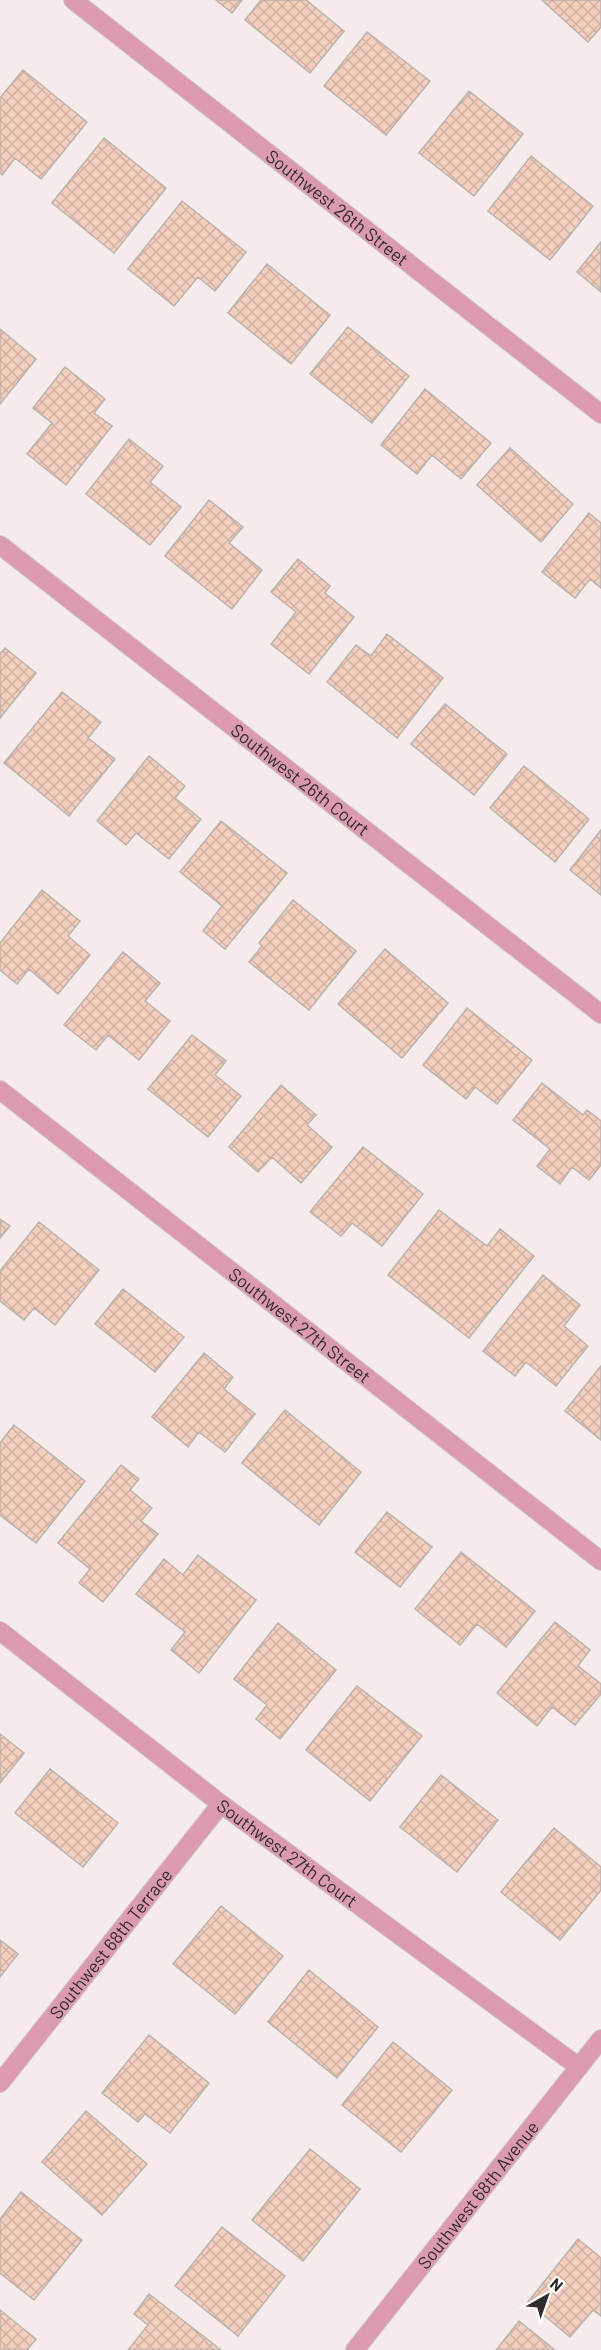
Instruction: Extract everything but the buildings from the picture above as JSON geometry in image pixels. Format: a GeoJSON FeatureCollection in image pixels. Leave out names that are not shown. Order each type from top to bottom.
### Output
{"type":"FeatureCollection","features":[{"type":"Feature","properties":{"kind":"street","name":"Southwest 26th Street"},"geometry":{"type":"LineString","coordinates":[[73,0],[601,414]]}},
{"type":"Feature","properties":{"kind":"street","name":"Southwest 26th Court"},"geometry":{"type":"LineString","coordinates":[[0,544],[601,1014]]}},
{"type":"Feature","properties":{"kind":"street","name":"Southwest 27th Street"},"geometry":{"type":"LineString","coordinates":[[0,1090],[601,1561]]}},
{"type":"Feature","properties":{"kind":"street","name":"Southwest 27th Court"},"geometry":{"type":"LineString","coordinates":[[0,1631],[221,1804],[579,2067]]}},
{"type":"Feature","properties":{"kind":"street","name":"Southwest 68th Terrace"},"geometry":{"type":"LineString","coordinates":[[0,2083],[221,1804]]}},
{"type":"Feature","properties":{"kind":"street","name":"Southwest 68th Avenue"},"geometry":{"type":"LineString","coordinates":[[355,2350],[601,2039]]}}]}
